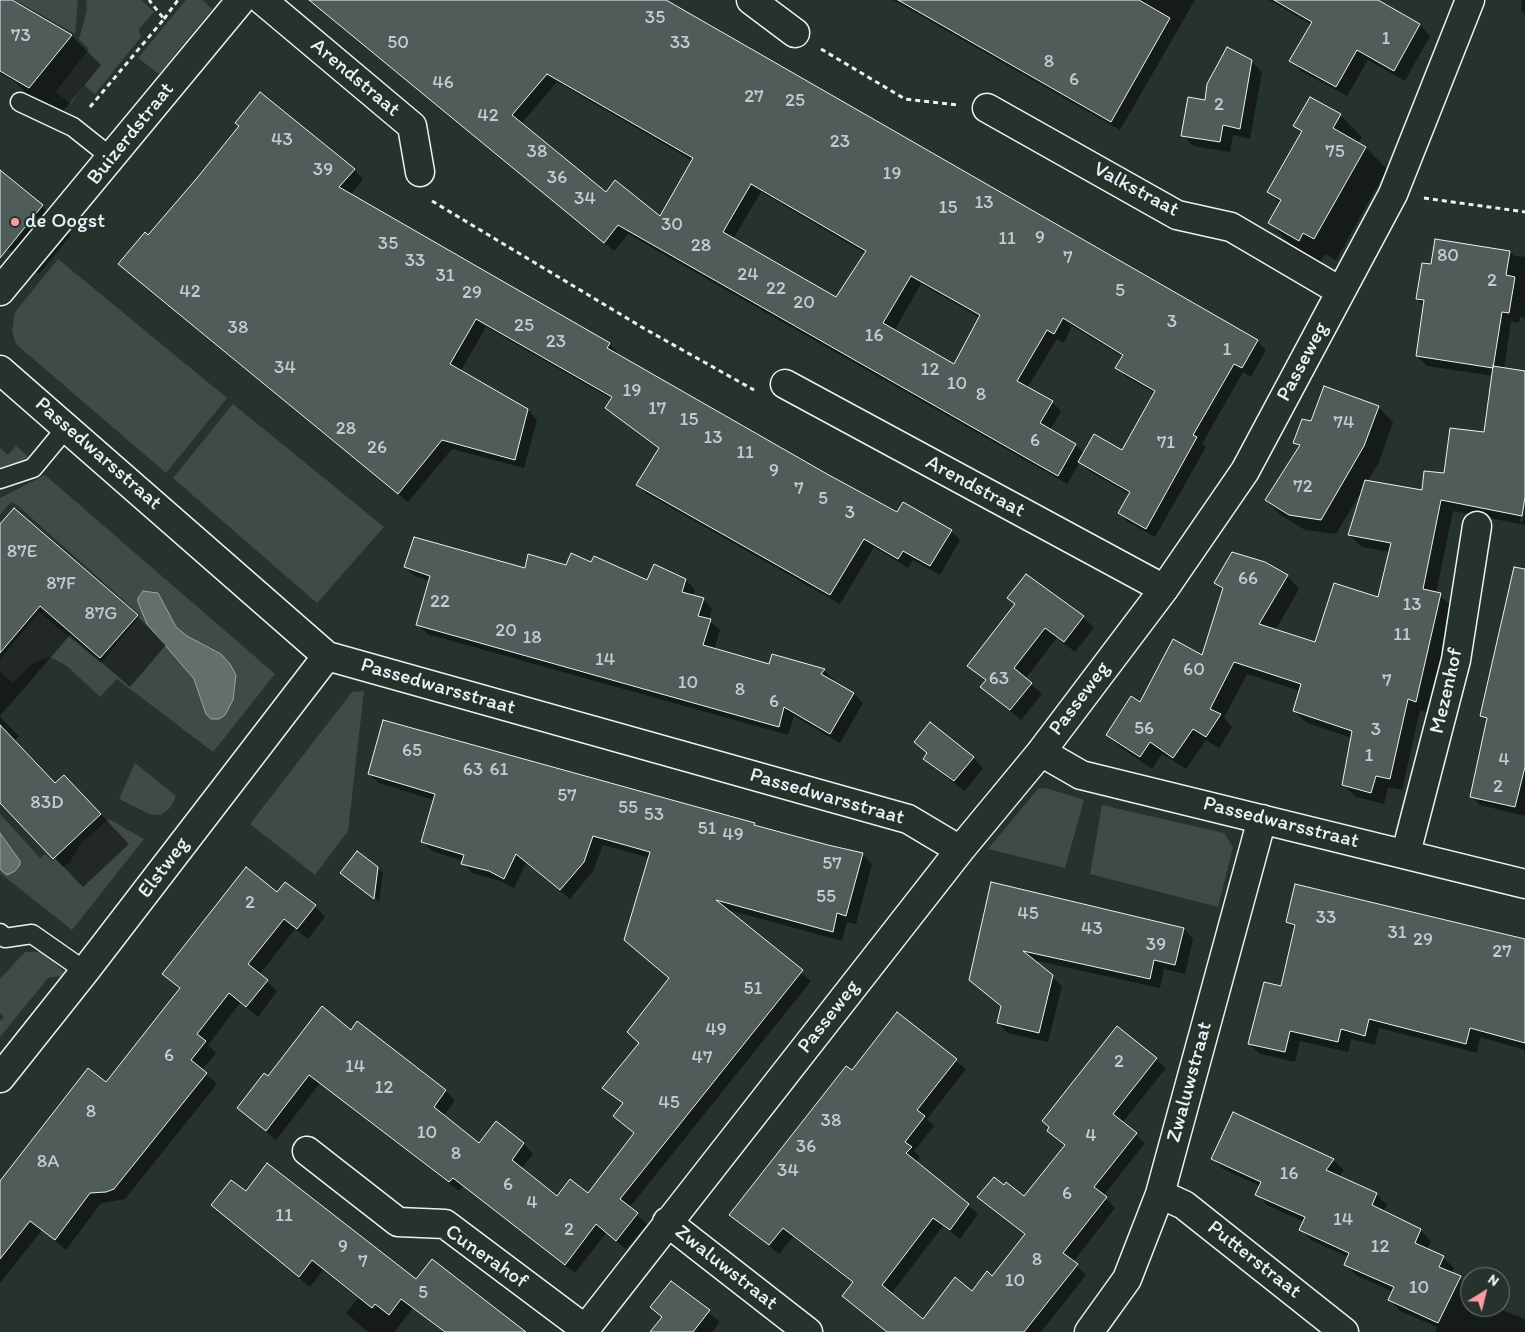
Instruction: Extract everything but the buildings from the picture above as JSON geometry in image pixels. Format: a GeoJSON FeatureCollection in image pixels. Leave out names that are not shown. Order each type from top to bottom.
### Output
{"type":"FeatureCollection","features":[{"type":"Feature","properties":{"kind":"street","name":"Buizerdstraat"},"geometry":{"type":"LineString","coordinates":[[0,291],[241,0]]}},
{"type":"Feature","properties":{"kind":"street","name":"Arendstraat"},"geometry":{"type":"LineString","coordinates":[[262,0],[412,126],[420,172]]}},
{"type":"Feature","properties":{"kind":"street"},"geometry":{"type":"LineString","coordinates":[[751,0],[795,33]]}},
{"type":"Feature","properties":{"kind":"street","name":"Passeweg"},"geometry":{"type":"LineString","coordinates":[[584,1331],[667,1222],[960,850],[1041,752],[1164,589],[1245,471],[1393,194],[1465,2]]}},
{"type":"Feature","properties":{"kind":"street","name":"Valkstraat"},"geometry":{"type":"LineString","coordinates":[[987,108],[1177,215],[1231,227],[1340,292]]}},
{"type":"Feature","properties":{"kind":"street","name":"Passedwarsstraat"},"geometry":{"type":"LineString","coordinates":[[0,370],[326,656],[908,819],[960,850]]}},
{"type":"Feature","properties":{"kind":"street","name":"Arendstraat"},"geometry":{"type":"LineString","coordinates":[[785,384],[1164,589]]}},
{"type":"Feature","properties":{"kind":"street","name":"Mezenhof"},"geometry":{"type":"LineString","coordinates":[[1406,853],[1456,660],[1478,526]]}},
{"type":"Feature","properties":{"kind":"street","name":"Elstweg"},"geometry":{"type":"LineString","coordinates":[[0,1078],[85,971],[326,656]]}},
{"type":"Feature","properties":{"kind":"street","name":"Passedwarsstraat"},"geometry":{"type":"LineString","coordinates":[[1041,752],[1081,774],[1525,884]]}},
{"type":"Feature","properties":{"kind":"street","name":"Zwaluwstraat"},"geometry":{"type":"LineString","coordinates":[[1089,1332],[1127,1279],[1160,1194],[1262,819]]}},
{"type":"Feature","properties":{"kind":"street","name":"Cunerahof"},"geometry":{"type":"LineString","coordinates":[[307,1151],[398,1222],[445,1224],[584,1331]]}},
{"type":"Feature","properties":{"kind":"street","name":"Putterstraat"},"geometry":{"type":"LineString","coordinates":[[1160,1194],[1184,1205],[1344,1332]]}},
{"type":"Feature","properties":{"kind":"street","name":"Zwaluwstraat"},"geometry":{"type":"LineString","coordinates":[[667,1222],[808,1332]]}},
{"type":"Feature","properties":{"kind":"lane"},"geometry":{"type":"LineString","coordinates":[[20,102],[73,127],[112,158]]}},
{"type":"Feature","properties":{"kind":"lane"},"geometry":{"type":"LineString","coordinates":[[0,478],[33,468],[67,427]]}},
{"type":"Feature","properties":{"kind":"lane"},"geometry":{"type":"LineString","coordinates":[[0,933],[5,938],[32,934],[85,971]]}},
{"type":"Feature","properties":{"kind":"path"},"geometry":{"type":"LineString","coordinates":[[149,0],[164,19]]}},
{"type":"Feature","properties":{"kind":"path"},"geometry":{"type":"LineString","coordinates":[[73,127],[178,0]]}},
{"type":"Feature","properties":{"kind":"path"},"geometry":{"type":"LineString","coordinates":[[795,33],[905,99],[987,108]]}},
{"type":"Feature","properties":{"kind":"path"},"geometry":{"type":"LineString","coordinates":[[420,172],[425,196],[645,329],[753,390],[785,384]]}},
{"type":"Feature","properties":{"kind":"path"},"geometry":{"type":"LineString","coordinates":[[1393,194],[1525,212]]}},
{"type":"Feature","properties":{"kind":"shaded area"},"geometry":{"type":"Polygon","coordinates":[[[15,0],[78,0],[75,34],[15,0]]]}},
{"type":"Feature","properties":{"kind":"shaded area"},"geometry":{"type":"Polygon","coordinates":[[[86,0],[141,0],[154,12],[139,29],[141,37],[95,94],[84,85],[71,104],[55,92],[89,49],[79,39],[87,10],[86,0]]]}},
{"type":"Feature","properties":{"kind":"shaded area"},"geometry":{"type":"Polygon","coordinates":[[[186,0],[202,0],[212,9],[159,74],[138,58],[186,0]]]}},
{"type":"Feature","properties":{"kind":"shaded area"},"geometry":{"type":"Polygon","coordinates":[[[58,259],[227,398],[166,473],[16,344],[12,331],[15,312],[58,259]]]}},
{"type":"Feature","properties":{"kind":"shaded area"},"geometry":{"type":"Polygon","coordinates":[[[233,404],[384,527],[317,603],[173,478],[233,404]]]}},
{"type":"Feature","properties":{"kind":"shaded area"},"geometry":{"type":"Polygon","coordinates":[[[16,446],[32,460],[0,470],[0,448],[8,455],[16,446]]]}},
{"type":"Feature","properties":{"kind":"shaded area"},"geometry":{"type":"Polygon","coordinates":[[[45,475],[275,674],[213,752],[117,679],[100,697],[67,666],[50,657],[33,663],[13,683],[0,672],[0,659],[39,612],[101,663],[140,615],[17,505],[11,502],[0,515],[0,498],[45,475]]]}},
{"type":"Feature","properties":{"kind":"shaded area"},"geometry":{"type":"Polygon","coordinates":[[[143,591],[158,593],[176,627],[187,636],[221,654],[230,664],[236,675],[233,700],[225,715],[219,719],[211,719],[206,714],[194,679],[147,624],[138,602],[138,598],[143,591]]]}},
{"type":"Feature","properties":{"kind":"shaded area"},"geometry":{"type":"Polygon","coordinates":[[[364,691],[348,831],[315,875],[250,824],[352,692],[364,691]]]}},
{"type":"Feature","properties":{"kind":"shaded area"},"geometry":{"type":"Polygon","coordinates":[[[135,763],[176,796],[170,808],[161,815],[149,814],[119,799],[135,763]]]}},
{"type":"Feature","properties":{"kind":"shaded area"},"geometry":{"type":"Polygon","coordinates":[[[1046,788],[1084,800],[1065,868],[988,849],[1038,789],[1046,788]]]}},
{"type":"Feature","properties":{"kind":"shaded area"},"geometry":{"type":"Polygon","coordinates":[[[1102,805],[1224,833],[1233,847],[1218,907],[1090,874],[1102,805]]]}},
{"type":"Feature","properties":{"kind":"shaded area"},"geometry":{"type":"Polygon","coordinates":[[[0,814],[40,858],[45,854],[53,861],[55,858],[63,867],[70,862],[82,842],[109,819],[144,839],[72,930],[0,873],[0,814]]]}},
{"type":"Feature","properties":{"kind":"shaded area"},"geometry":{"type":"Polygon","coordinates":[[[0,833],[20,861],[20,865],[15,871],[7,875],[0,869],[0,833]]]}},
{"type":"Feature","properties":{"kind":"shaded area"},"geometry":{"type":"Polygon","coordinates":[[[25,952],[44,952],[65,973],[61,976],[48,978],[0,1037],[0,1021],[4,1017],[0,1013],[0,979],[25,952]]]}},
{"type":"Feature","properties":{"kind":"place","name":"de Oogst"},"geometry":{"type":"Point","coordinates":[15,222]}}]}
